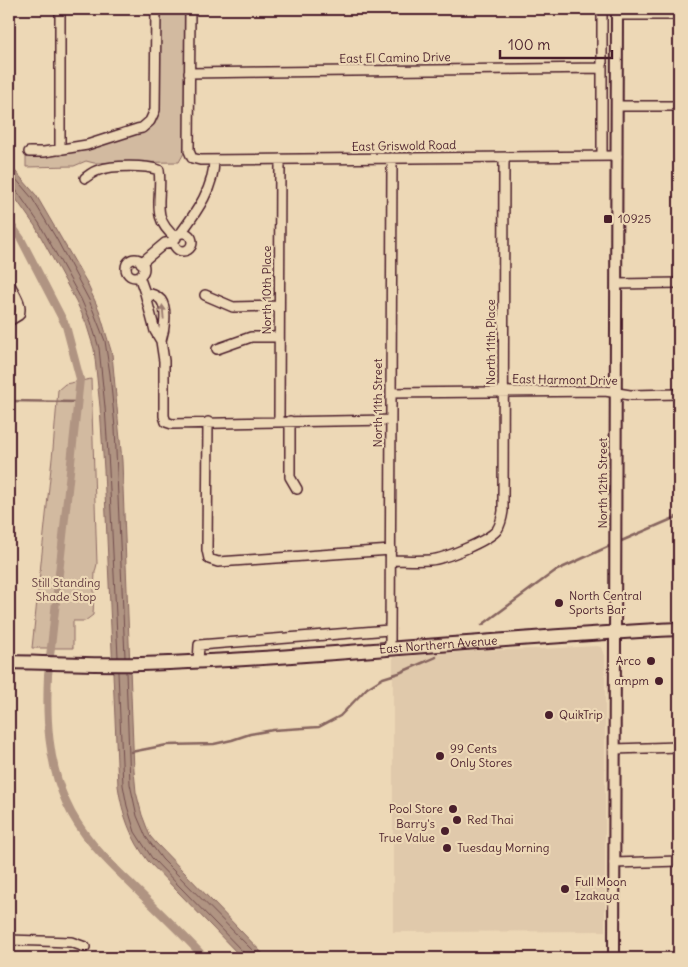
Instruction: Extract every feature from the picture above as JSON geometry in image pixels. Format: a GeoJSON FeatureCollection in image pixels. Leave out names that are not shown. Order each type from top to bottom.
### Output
{"type":"FeatureCollection","features":[{"type":"Feature","properties":{"kind":"main road","name":"East Northern Avenue"},"geometry":{"type":"LineString","coordinates":[[9,662],[136,664],[198,662],[476,641],[679,629]]}},
{"type":"Feature","properties":{"kind":"street"},"geometry":{"type":"LineString","coordinates":[[60,9],[60,150]]}},
{"type":"Feature","properties":{"kind":"street"},"geometry":{"type":"LineString","coordinates":[[29,152],[60,150],[87,145],[142,128],[150,121],[155,110],[156,9]]}},
{"type":"Feature","properties":{"kind":"street"},"geometry":{"type":"LineString","coordinates":[[189,73],[190,9]]}},
{"type":"Feature","properties":{"kind":"street"},"geometry":{"type":"LineString","coordinates":[[602,9],[602,156]]}},
{"type":"Feature","properties":{"kind":"street"},"geometry":{"type":"LineString","coordinates":[[617,12],[679,15]]}},
{"type":"Feature","properties":{"kind":"street","name":"North 12th Street"},"geometry":{"type":"LineString","coordinates":[[614,958],[617,12]]}},
{"type":"Feature","properties":{"kind":"street","name":"East El Camino Drive"},"geometry":{"type":"LineString","coordinates":[[189,73],[602,68]]}},
{"type":"Feature","properties":{"kind":"street","name":"East Griswold Road"},"geometry":{"type":"LineString","coordinates":[[189,73],[189,151],[192,158],[200,160],[617,156]]}},
{"type":"Feature","properties":{"kind":"street"},"geometry":{"type":"LineString","coordinates":[[617,106],[679,106]]}},
{"type":"Feature","properties":{"kind":"street","name":"North 11th Street"},"geometry":{"type":"LineString","coordinates":[[390,648],[392,158]]}},
{"type":"Feature","properties":{"kind":"street","name":"North 11th Place"},"geometry":{"type":"LineString","coordinates":[[391,555],[432,560],[444,557],[485,539],[500,526],[503,512],[504,158]]}},
{"type":"Feature","properties":{"kind":"street","name":"North 10th Place"},"geometry":{"type":"LineString","coordinates":[[279,421],[280,159]]}},
{"type":"Feature","properties":{"kind":"street"},"geometry":{"type":"LineString","coordinates":[[141,262],[165,243],[177,238],[209,188],[214,171],[214,160]]}},
{"type":"Feature","properties":{"kind":"street"},"geometry":{"type":"LineString","coordinates":[[85,178],[97,170],[108,167],[152,167],[159,170],[158,212],[166,229],[177,238]]}},
{"type":"Feature","properties":{"kind":"street"},"geometry":{"type":"LineString","coordinates":[[134,259],[141,262],[143,270],[139,276],[129,275],[126,270],[126,265],[129,261],[134,259]]}},
{"type":"Feature","properties":{"kind":"street"},"geometry":{"type":"LineString","coordinates":[[139,276],[146,293],[155,331],[161,341],[164,361],[164,416],[166,422],[172,424],[391,420]]}},
{"type":"Feature","properties":{"kind":"street"},"geometry":{"type":"LineString","coordinates":[[9,283],[20,304],[21,310],[19,315],[9,321]]}},
{"type":"Feature","properties":{"kind":"street"},"geometry":{"type":"LineString","coordinates":[[617,284],[679,283]]}},
{"type":"Feature","properties":{"kind":"street"},"geometry":{"type":"LineString","coordinates":[[146,293],[157,297],[163,305],[164,331],[161,341]]}},
{"type":"Feature","properties":{"kind":"street"},"geometry":{"type":"LineString","coordinates":[[205,295],[233,307],[279,306]]}},
{"type":"Feature","properties":{"kind":"street"},"geometry":{"type":"LineString","coordinates":[[218,349],[251,337],[279,337]]}},
{"type":"Feature","properties":{"kind":"street","name":"East Harmont Drive"},"geometry":{"type":"LineString","coordinates":[[391,393],[605,391],[630,395],[679,394]]}},
{"type":"Feature","properties":{"kind":"street"},"geometry":{"type":"LineString","coordinates":[[290,421],[290,477],[297,489]]}},
{"type":"Feature","properties":{"kind":"street"},"geometry":{"type":"LineString","coordinates":[[208,422],[207,550],[209,559],[218,562],[391,555]]}},
{"type":"Feature","properties":{"kind":"street","name":"East Northern Avenue"},"geometry":{"type":"LineString","coordinates":[[198,662],[199,645],[389,630]]}},
{"type":"Feature","properties":{"kind":"street"},"geometry":{"type":"LineString","coordinates":[[614,749],[679,748]]}},
{"type":"Feature","properties":{"kind":"street"},"geometry":{"type":"LineString","coordinates":[[614,862],[679,861]]}},
{"type":"Feature","properties":{"kind":"street"},"geometry":{"type":"LineString","coordinates":[[9,940],[71,942],[85,947]]}},
{"type":"Feature","properties":{"kind":"shaded area"},"geometry":{"type":"Polygon","coordinates":[[[601,647],[605,655],[605,931],[393,932],[393,657],[485,650],[601,647]]]}},
{"type":"Feature","properties":{"kind":"green space"},"geometry":{"type":"Polygon","coordinates":[[[159,9],[185,9],[184,153],[179,162],[94,163],[86,161],[74,166],[26,167],[26,157],[59,154],[91,146],[153,123],[159,9]]]}},
{"type":"Feature","properties":{"kind":"green space","name":"Still Standing Shade Stop"},"geometry":{"type":"Polygon","coordinates":[[[91,379],[97,564],[93,615],[85,621],[73,621],[73,648],[32,648],[58,390],[65,384],[91,379]]]}},
{"type":"Feature","properties":{"kind":"water"},"geometry":{"type":"Polygon","coordinates":[[[9,164],[36,195],[86,281],[99,310],[112,354],[122,461],[134,771],[136,792],[142,815],[150,836],[156,843],[267,958],[242,958],[148,861],[132,835],[125,816],[118,786],[104,470],[94,349],[86,323],[76,301],[35,226],[9,189],[9,164]]]}},
{"type":"Feature","properties":{"kind":"waterway"},"geometry":{"type":"LineString","coordinates":[[9,222],[21,239],[66,326],[80,379],[48,675],[48,724],[55,771],[72,814],[94,846],[205,958]]}},
{"type":"Feature","properties":{"kind":"waterway"},"geometry":{"type":"LineString","coordinates":[[9,401],[78,402]]}},
{"type":"Feature","properties":{"kind":"waterway"},"geometry":{"type":"LineString","coordinates":[[619,542],[679,516]]}},
{"type":"Feature","properties":{"kind":"waterway"},"geometry":{"type":"LineString","coordinates":[[482,625],[555,571],[614,544]]}},
{"type":"Feature","properties":{"kind":"waterway"},"geometry":{"type":"LineString","coordinates":[[131,752],[167,745],[214,744],[273,730],[319,727],[340,716],[367,688],[383,678],[436,657]]}},
{"type":"Feature","properties":{"kind":"place","name":"10925"},"geometry":{"type":"Point","coordinates":[608,219]}},
{"type":"Feature","properties":{"kind":"place","name":"North Central Sports Bar"},"geometry":{"type":"Point","coordinates":[559,603]}},
{"type":"Feature","properties":{"kind":"place","name":"Arco"},"geometry":{"type":"Point","coordinates":[651,661]}},
{"type":"Feature","properties":{"kind":"place","name":"ampm"},"geometry":{"type":"Point","coordinates":[659,681]}},
{"type":"Feature","properties":{"kind":"place","name":"QuikTrip"},"geometry":{"type":"Point","coordinates":[549,715]}},
{"type":"Feature","properties":{"kind":"place","name":"99 Cents Only Stores"},"geometry":{"type":"Point","coordinates":[440,756]}},
{"type":"Feature","properties":{"kind":"place","name":"Pool Store"},"geometry":{"type":"Point","coordinates":[453,809]}},
{"type":"Feature","properties":{"kind":"place","name":"Red Thai"},"geometry":{"type":"Point","coordinates":[457,820]}},
{"type":"Feature","properties":{"kind":"place","name":"Barry's True Value"},"geometry":{"type":"Point","coordinates":[445,831]}},
{"type":"Feature","properties":{"kind":"place","name":"Tuesday Morning"},"geometry":{"type":"Point","coordinates":[447,848]}},
{"type":"Feature","properties":{"kind":"place","name":"Full Moon Izakaya"},"geometry":{"type":"Point","coordinates":[565,889]}}]}
